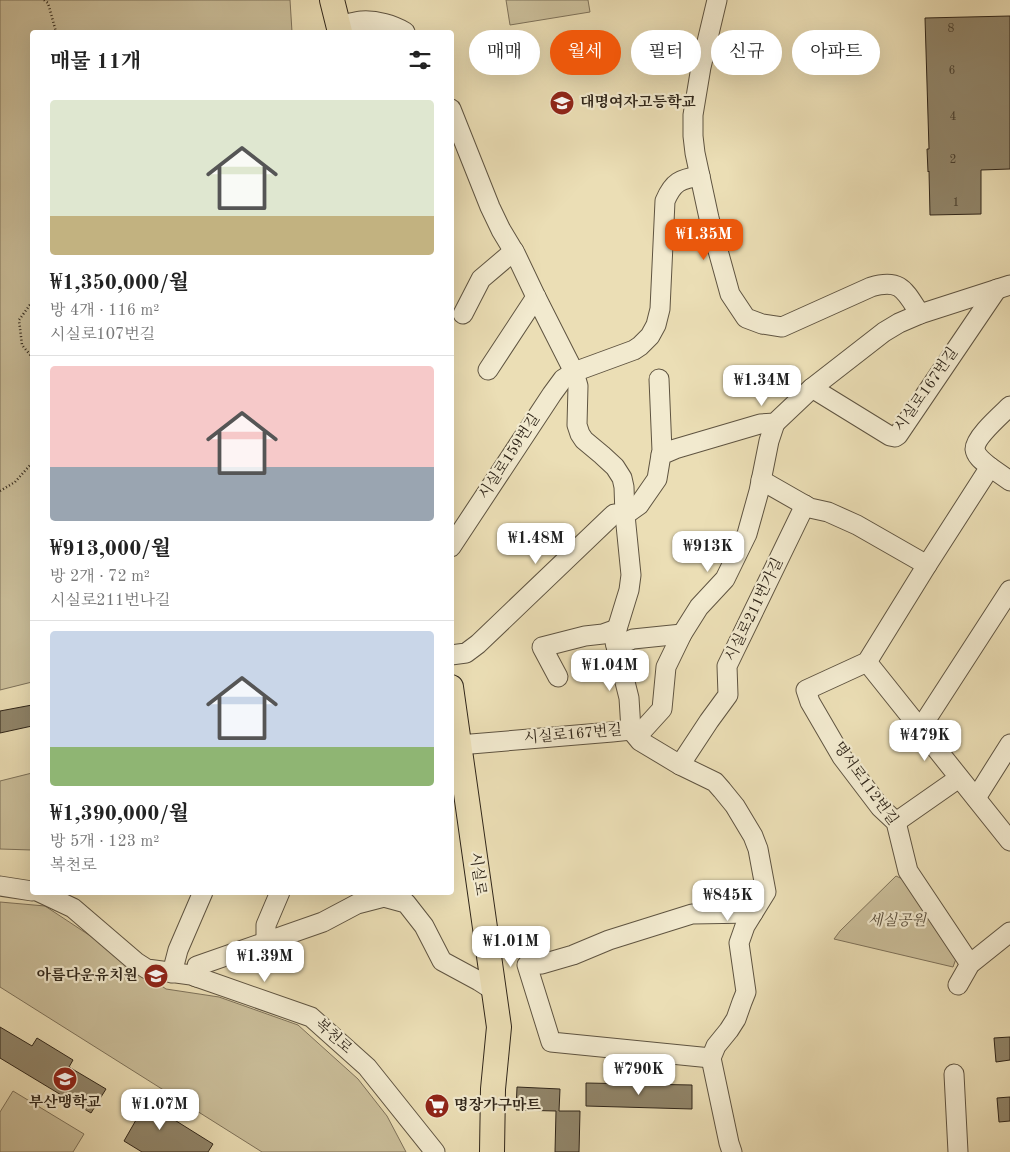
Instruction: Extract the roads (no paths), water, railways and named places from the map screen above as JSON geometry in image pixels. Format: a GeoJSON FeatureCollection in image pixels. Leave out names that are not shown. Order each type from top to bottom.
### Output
{"type":"FeatureCollection","features":[{"type":"Feature","properties":{"kind":"main road"},"geometry":{"type":"LineString","coordinates":[[332,0],[339,29]]}},
{"type":"Feature","properties":{"kind":"main road","name":"시실로"},"geometry":{"type":"LineString","coordinates":[[454,721],[457,755],[499,1027],[493,1089],[492,1152]]}},
{"type":"Feature","properties":{"kind":"street"},"geometry":{"type":"LineString","coordinates":[[717,0],[701,67],[693,114],[695,153],[730,294],[746,318],[762,324],[782,327],[871,287],[882,284],[891,284],[901,288],[920,314]]}},
{"type":"Feature","properties":{"kind":"street"},"geometry":{"type":"LineString","coordinates":[[339,29],[363,21],[375,22],[401,30]]}},
{"type":"Feature","properties":{"kind":"street"},"geometry":{"type":"LineString","coordinates":[[454,117],[490,207],[524,269],[574,372],[578,386],[577,425],[580,434],[584,440],[615,467],[622,478],[631,575],[629,590],[616,637]]}},
{"type":"Feature","properties":{"kind":"street"},"geometry":{"type":"LineString","coordinates":[[574,372],[634,350],[645,343],[650,336],[656,325],[660,309],[665,201],[668,193],[680,180],[700,176]]}},
{"type":"Feature","properties":{"kind":"street"},"geometry":{"type":"LineString","coordinates":[[463,314],[481,279],[514,251]]}},
{"type":"Feature","properties":{"kind":"street","name":"시실로167번길"},"geometry":{"type":"LineString","coordinates":[[775,423],[812,388],[884,332],[899,323],[920,314],[1003,287]]}},
{"type":"Feature","properties":{"kind":"street","name":"시실로167번길"},"geometry":{"type":"LineString","coordinates":[[812,388],[890,436],[895,437],[1003,287]]}},
{"type":"Feature","properties":{"kind":"street"},"geometry":{"type":"LineString","coordinates":[[488,370],[536,297]]}},
{"type":"Feature","properties":{"kind":"street","name":"시실로159번길"},"geometry":{"type":"LineString","coordinates":[[454,542],[552,394],[563,379],[574,372]]}},
{"type":"Feature","properties":{"kind":"street"},"geometry":{"type":"LineString","coordinates":[[454,655],[466,653],[478,644],[614,514],[625,514],[639,505],[657,479],[661,455],[659,379]]}},
{"type":"Feature","properties":{"kind":"street"},"geometry":{"type":"LineString","coordinates":[[1010,406],[980,436],[975,446],[979,458],[1010,480]]}},
{"type":"Feature","properties":{"kind":"street"},"geometry":{"type":"LineString","coordinates":[[631,730],[642,731],[662,709],[666,667],[682,634],[698,607],[725,579],[747,534],[775,423],[760,424],[675,448],[661,455]]}},
{"type":"Feature","properties":{"kind":"street"},"geometry":{"type":"LineString","coordinates":[[990,467],[867,662],[1010,842]]}},
{"type":"Feature","properties":{"kind":"street"},"geometry":{"type":"LineString","coordinates":[[761,480],[810,508],[828,512],[857,525],[927,565]]}},
{"type":"Feature","properties":{"kind":"street","name":"시실로211번가길"},"geometry":{"type":"LineString","coordinates":[[680,766],[728,695],[727,666],[805,505]]}},
{"type":"Feature","properties":{"kind":"street"},"geometry":{"type":"LineString","coordinates":[[920,729],[1010,590]]}},
{"type":"Feature","properties":{"kind":"street"},"geometry":{"type":"LineString","coordinates":[[558,677],[542,647],[585,636],[604,634],[632,639],[682,634]]}},
{"type":"Feature","properties":{"kind":"street","name":"시실로167번길"},"geometry":{"type":"LineString","coordinates":[[457,755],[631,730],[629,698],[616,637]]}},
{"type":"Feature","properties":{"kind":"street","name":"명서로112번길"},"geometry":{"type":"LineString","coordinates":[[867,662],[806,690],[810,702],[842,756],[880,807],[896,822],[908,871],[970,964]]}},
{"type":"Feature","properties":{"kind":"street"},"geometry":{"type":"LineString","coordinates":[[631,730],[640,741],[680,766],[715,782],[735,806],[753,836],[758,849],[766,892],[745,926],[739,943],[746,992],[736,1018],[716,1046],[712,1058],[732,1152]]}},
{"type":"Feature","properties":{"kind":"street"},"geometry":{"type":"LineString","coordinates":[[976,798],[1010,744]]}},
{"type":"Feature","properties":{"kind":"street"},"geometry":{"type":"LineString","coordinates":[[896,822],[959,778]]}},
{"type":"Feature","properties":{"kind":"street"},"geometry":{"type":"LineString","coordinates":[[0,886],[30,891]]}},
{"type":"Feature","properties":{"kind":"street","name":"복천로"},"geometry":{"type":"LineString","coordinates":[[45,895],[73,908],[136,962],[147,969],[196,977],[311,1017],[367,1067],[435,1152]]}},
{"type":"Feature","properties":{"kind":"street"},"geometry":{"type":"LineString","coordinates":[[172,973],[178,950],[203,895]]}},
{"type":"Feature","properties":{"kind":"street"},"geometry":{"type":"LineString","coordinates":[[266,943],[266,925],[279,895]]}},
{"type":"Feature","properties":{"kind":"street"},"geometry":{"type":"LineString","coordinates":[[196,977],[197,966],[324,922],[357,904],[363,898],[384,897],[406,903],[424,926],[442,961],[493,990]]}},
{"type":"Feature","properties":{"kind":"street"},"geometry":{"type":"LineString","coordinates":[[712,1058],[551,1042],[527,965],[542,964],[573,955],[608,940],[692,914],[753,913]]}},
{"type":"Feature","properties":{"kind":"street"},"geometry":{"type":"LineString","coordinates":[[958,984],[970,964],[1010,932]]}},
{"type":"Feature","properties":{"kind":"street"},"geometry":{"type":"LineString","coordinates":[[954,1074],[958,1152]]}},
{"type":"Feature","properties":{"kind":"place","name":"대명여자고등학교"},"geometry":{"type":"Point","coordinates":[562,103]}},
{"type":"Feature","properties":{"kind":"place","name":"아름다운유치원"},"geometry":{"type":"Point","coordinates":[156,976]}},
{"type":"Feature","properties":{"kind":"place","name":"부산맹학교"},"geometry":{"type":"Point","coordinates":[65,1079]}},
{"type":"Feature","properties":{"kind":"place","name":"명장가구마트"},"geometry":{"type":"Point","coordinates":[437,1106]}},
{"type":"Feature","properties":{"kind":"park label","name":"세실공원"},"geometry":{"type":"Point","coordinates":[897,921]}}]}
